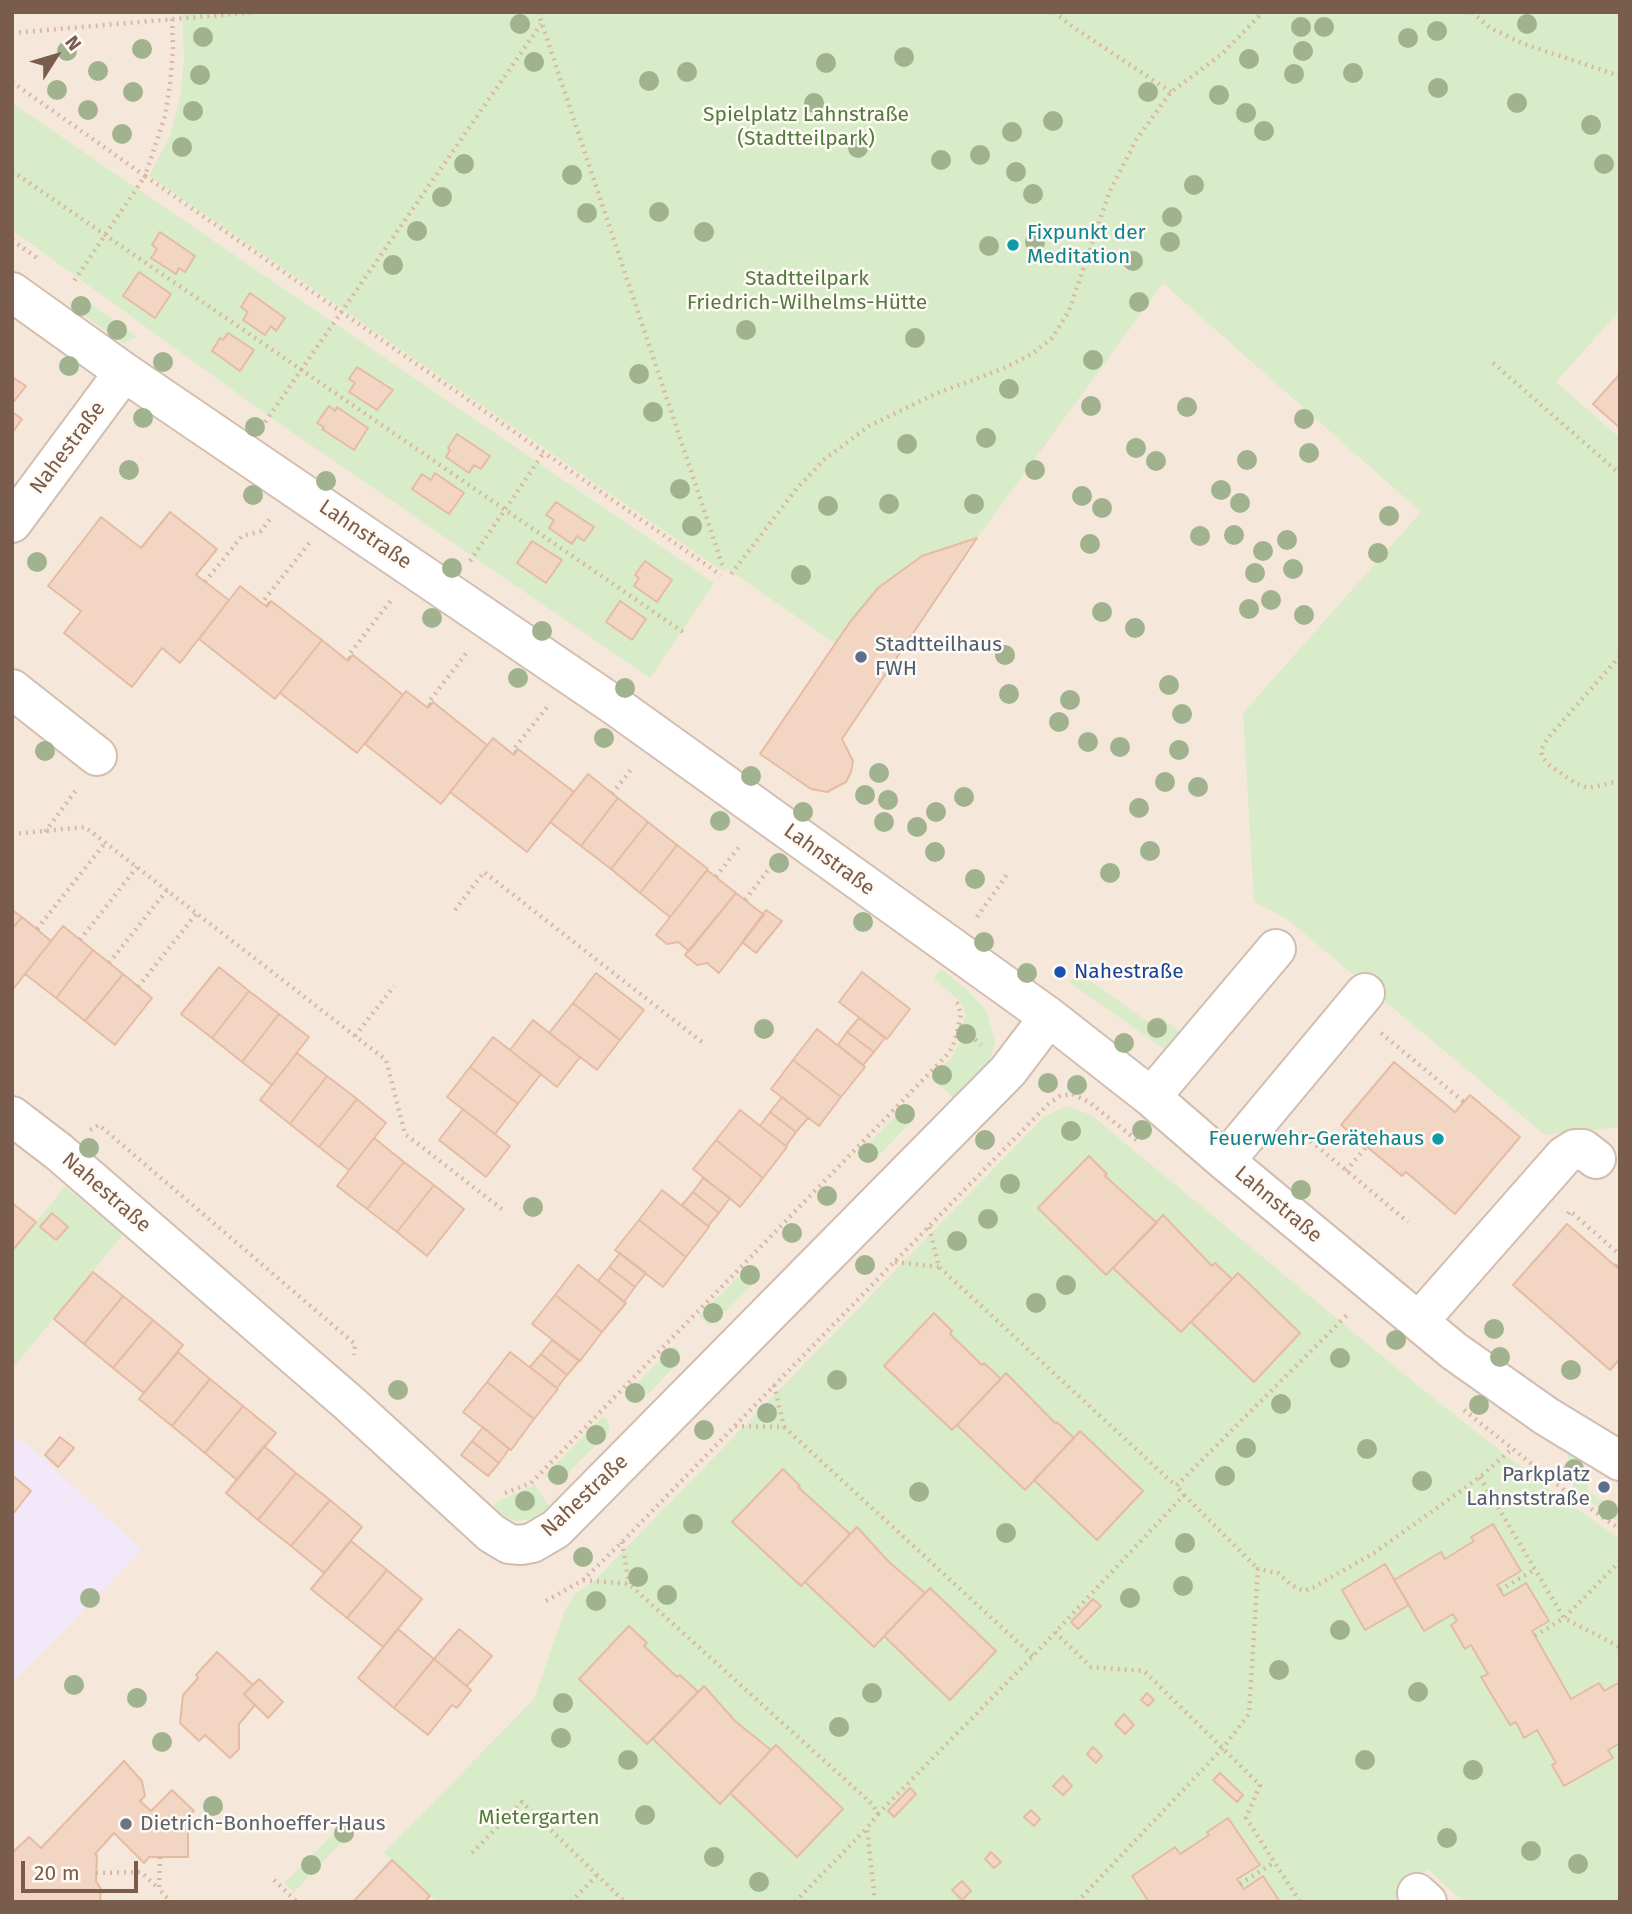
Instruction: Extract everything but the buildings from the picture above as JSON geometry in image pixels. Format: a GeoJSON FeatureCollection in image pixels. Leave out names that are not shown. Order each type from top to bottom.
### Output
{"type":"FeatureCollection","features":[{"type":"Feature","properties":{"kind":"street","name":"Lahnstraße"},"geometry":{"type":"LineString","coordinates":[[12,292],[124,372],[617,707],[1049,1017],[1152,1097],[1225,1161],[1464,1358],[1546,1416],[1620,1461]]}},
{"type":"Feature","properties":{"kind":"street","name":"Nahestraße"},"geometry":{"type":"LineString","coordinates":[[12,523],[124,372]]}},
{"type":"Feature","properties":{"kind":"street"},"geometry":{"type":"LineString","coordinates":[[12,689],[97,756]]}},
{"type":"Feature","properties":{"kind":"street"},"geometry":{"type":"LineString","coordinates":[[1152,1097],[1276,948]]}},
{"type":"Feature","properties":{"kind":"street"},"geometry":{"type":"LineString","coordinates":[[1225,1161],[1359,1000]]}},
{"type":"Feature","properties":{"kind":"street","name":"Nahestraße"},"geometry":{"type":"LineString","coordinates":[[12,1116],[59,1152],[340,1395],[491,1532],[509,1544],[532,1544],[555,1529],[1008,1071],[1049,1017]]}},
{"type":"Feature","properties":{"kind":"street"},"geometry":{"type":"LineString","coordinates":[[1419,1321],[1564,1156],[1575,1149],[1583,1149],[1596,1159]]}},
{"type":"Feature","properties":{"kind":"path"},"geometry":{"type":"LineString","coordinates":[[72,284],[145,176],[165,116],[173,68],[172,12]]}},
{"type":"Feature","properties":{"kind":"path"},"geometry":{"type":"LineString","coordinates":[[12,33],[256,12]]}},
{"type":"Feature","properties":{"kind":"path"},"geometry":{"type":"LineString","coordinates":[[12,82],[722,573],[538,12]]}},
{"type":"Feature","properties":{"kind":"path"},"geometry":{"type":"LineString","coordinates":[[1055,12],[1073,27],[1171,92]]}},
{"type":"Feature","properties":{"kind":"path"},"geometry":{"type":"LineString","coordinates":[[731,574],[772,517],[797,488],[825,459],[869,426],[935,394],[1002,369],[1032,354],[1052,338],[1069,311],[1109,193],[1136,140],[1171,92],[1222,54],[1263,12]]}},
{"type":"Feature","properties":{"kind":"path"},"geometry":{"type":"LineString","coordinates":[[1472,12],[1490,28],[1524,44],[1620,76]]}},
{"type":"Feature","properties":{"kind":"path"},"geometry":{"type":"LineString","coordinates":[[244,452],[542,23]]}},
{"type":"Feature","properties":{"kind":"path"},"geometry":{"type":"LineString","coordinates":[[12,172],[683,632]]}},
{"type":"Feature","properties":{"kind":"path"},"geometry":{"type":"LineString","coordinates":[[1493,363],[1620,474]]}},
{"type":"Feature","properties":{"kind":"path"},"geometry":{"type":"LineString","coordinates":[[469,563],[544,452]]}},
{"type":"Feature","properties":{"kind":"path"},"geometry":{"type":"LineString","coordinates":[[205,582],[242,536],[261,531],[273,516]]}},
{"type":"Feature","properties":{"kind":"path"},"geometry":{"type":"LineString","coordinates":[[269,604],[264,600],[310,541]]}},
{"type":"Feature","properties":{"kind":"path"},"geometry":{"type":"LineString","coordinates":[[350,658],[348,656],[393,598]]}},
{"type":"Feature","properties":{"kind":"path"},"geometry":{"type":"LineString","coordinates":[[430,705],[428,703],[469,650]]}},
{"type":"Feature","properties":{"kind":"path"},"geometry":{"type":"LineString","coordinates":[[1620,656],[1547,739],[1541,750],[1548,764],[1575,783],[1588,788],[1620,781]]}},
{"type":"Feature","properties":{"kind":"path"},"geometry":{"type":"LineString","coordinates":[[516,752],[513,750],[548,705]]}},
{"type":"Feature","properties":{"kind":"path"},"geometry":{"type":"LineString","coordinates":[[612,794],[635,765]]}},
{"type":"Feature","properties":{"kind":"path"},"geometry":{"type":"LineString","coordinates":[[45,832],[71,797]]}},
{"type":"Feature","properties":{"kind":"path"},"geometry":{"type":"LineString","coordinates":[[12,834],[85,827],[106,843],[386,1060],[405,1134],[503,1210]]}},
{"type":"Feature","properties":{"kind":"path"},"geometry":{"type":"LineString","coordinates":[[37,929],[106,843]]}},
{"type":"Feature","properties":{"kind":"path"},"geometry":{"type":"LineString","coordinates":[[716,877],[742,843]]}},
{"type":"Feature","properties":{"kind":"path"},"geometry":{"type":"LineString","coordinates":[[745,900],[772,865]]}},
{"type":"Feature","properties":{"kind":"path"},"geometry":{"type":"LineString","coordinates":[[80,940],[137,867]]}},
{"type":"Feature","properties":{"kind":"path"},"geometry":{"type":"LineString","coordinates":[[454,911],[484,872],[702,1042]]}},
{"type":"Feature","properties":{"kind":"path"},"geometry":{"type":"LineString","coordinates":[[953,949],[1008,873]]}},
{"type":"Feature","properties":{"kind":"path"},"geometry":{"type":"LineString","coordinates":[[109,963],[167,890]]}},
{"type":"Feature","properties":{"kind":"path"},"geometry":{"type":"LineString","coordinates":[[138,987],[197,913]]}},
{"type":"Feature","properties":{"kind":"path"},"geometry":{"type":"LineString","coordinates":[[355,1035],[394,986]]}},
{"type":"Feature","properties":{"kind":"path"},"geometry":{"type":"LineString","coordinates":[[1359,1000],[1464,1101]]}},
{"type":"Feature","properties":{"kind":"path"},"geometry":{"type":"LineString","coordinates":[[498,1496],[531,1483],[948,1053],[955,1041],[961,1014],[957,1003]]}},
{"type":"Feature","properties":{"kind":"path"},"geometry":{"type":"LineString","coordinates":[[545,1601],[583,1580],[1037,1113],[1060,1096],[1072,1094]]}},
{"type":"Feature","properties":{"kind":"path"},"geometry":{"type":"LineString","coordinates":[[1270,1107],[1408,1222]]}},
{"type":"Feature","properties":{"kind":"path"},"geometry":{"type":"LineString","coordinates":[[1346,1171],[1366,1147]]}},
{"type":"Feature","properties":{"kind":"path"},"geometry":{"type":"LineString","coordinates":[[1562,1221],[1570,1211],[1620,1255]]}},
{"type":"Feature","properties":{"kind":"path"},"geometry":{"type":"LineString","coordinates":[[929,1226],[939,1267],[1176,1486],[1258,1569],[1278,1573],[1291,1585],[1304,1591],[1374,1553],[1480,1477],[1513,1449]]}},
{"type":"Feature","properties":{"kind":"path"},"geometry":{"type":"LineString","coordinates":[[895,1262],[939,1267]]}},
{"type":"Feature","properties":{"kind":"path"},"geometry":{"type":"LineString","coordinates":[[1176,1486],[1347,1315]]}},
{"type":"Feature","properties":{"kind":"path"},"geometry":{"type":"LineString","coordinates":[[774,1385],[784,1427],[1033,1656]]}},
{"type":"Feature","properties":{"kind":"path"},"geometry":{"type":"LineString","coordinates":[[735,1426],[784,1427]]}},
{"type":"Feature","properties":{"kind":"path"},"geometry":{"type":"LineString","coordinates":[[1480,1477],[1564,1618],[1620,1647]]}},
{"type":"Feature","properties":{"kind":"path"},"geometry":{"type":"LineString","coordinates":[[795,1902],[1184,1495]]}},
{"type":"Feature","properties":{"kind":"path"},"geometry":{"type":"LineString","coordinates":[[622,1542],[629,1584]]}},
{"type":"Feature","properties":{"kind":"path"},"geometry":{"type":"LineString","coordinates":[[1535,1636],[1564,1618],[1620,1561]]}},
{"type":"Feature","properties":{"kind":"path"},"geometry":{"type":"LineString","coordinates":[[1077,1902],[1222,1749],[1250,1714],[1258,1569]]}},
{"type":"Feature","properties":{"kind":"path"},"geometry":{"type":"LineString","coordinates":[[1500,1590],[1534,1570]]}},
{"type":"Feature","properties":{"kind":"path"},"geometry":{"type":"LineString","coordinates":[[583,1580],[629,1584],[872,1804],[878,1814]]}},
{"type":"Feature","properties":{"kind":"path"},"geometry":{"type":"LineString","coordinates":[[1055,1632],[1091,1667],[1144,1671],[1260,1785],[1246,1818],[1300,1902]]}},
{"type":"Feature","properties":{"kind":"path"},"geometry":{"type":"LineString","coordinates":[[472,1853],[522,1802],[625,1902]]}},
{"type":"Feature","properties":{"kind":"path"},"geometry":{"type":"LineString","coordinates":[[867,1828],[875,1902]]}},
{"type":"Feature","properties":{"kind":"path"},"geometry":{"type":"LineString","coordinates":[[159,1889],[160,1857]]}},
{"type":"Feature","properties":{"kind":"path"},"geometry":{"type":"LineString","coordinates":[[1240,1884],[1275,1862]]}},
{"type":"Feature","properties":{"kind":"path"},"geometry":{"type":"LineString","coordinates":[[96,1873],[141,1871],[171,1902]]}},
{"type":"Feature","properties":{"kind":"path"},"geometry":{"type":"LineString","coordinates":[[571,1902],[598,1874]]}},
{"type":"Feature","properties":{"kind":"path"},"geometry":{"type":"LineString","coordinates":[[274,1880],[297,1902]]}},
{"type":"Feature","properties":{"kind":"shaded area"},"geometry":{"type":"Polygon","coordinates":[[[12,12],[1620,12],[1620,1902],[12,1902],[12,12]]]}},
{"type":"Feature","properties":{"kind":"shaded area"},"geometry":{"type":"Polygon","coordinates":[[[12,1433],[142,1550],[12,1683],[12,1433]]]}},
{"type":"Feature","properties":{"kind":"green space","name":"Stadtteilpark Friedrich-Wilhelms-Hütte"},"geometry":{"type":"Polygon","coordinates":[[[182,12],[1620,12],[1620,310],[1556,382],[1620,438],[1620,1127],[1545,1135],[1287,919],[1254,902],[1243,713],[1421,512],[1163,283],[977,538],[937,550],[892,577],[878,588],[835,643],[726,568],[721,570],[149,176],[170,136],[180,98],[184,58],[182,12]]]}},
{"type":"Feature","properties":{"kind":"green space"},"geometry":{"type":"Polygon","coordinates":[[[12,103],[714,583],[650,678],[270,417],[12,230],[12,103]]]}},
{"type":"Feature","properties":{"kind":"green space"},"geometry":{"type":"Polygon","coordinates":[[[79,295],[137,337],[123,343],[76,310],[79,295]]]}},
{"type":"Feature","properties":{"kind":"green space"},"geometry":{"type":"Polygon","coordinates":[[[940,969],[963,986],[986,1010],[995,1041],[987,1070],[955,1099],[931,1078],[952,1057],[960,1042],[965,1013],[960,1001],[934,979],[940,969]]]}},
{"type":"Feature","properties":{"kind":"green space"},"geometry":{"type":"Polygon","coordinates":[[[1079,973],[1151,1024],[1159,1016],[1180,1032],[1167,1051],[1069,982],[1079,973]]]}},
{"type":"Feature","properties":{"kind":"green space"},"geometry":{"type":"Polygon","coordinates":[[[907,1104],[912,1109],[913,1120],[873,1161],[863,1159],[858,1154],[907,1104]]]}},
{"type":"Feature","properties":{"kind":"green space","name":"Mietergarten"},"geometry":{"type":"Polygon","coordinates":[[[1067,1106],[1091,1115],[1422,1389],[1554,1493],[1620,1539],[1620,1902],[1463,1902],[1428,1869],[1395,1902],[438,1902],[384,1853],[534,1699],[565,1610],[575,1594],[597,1578],[1045,1116],[1067,1106]]]}},
{"type":"Feature","properties":{"kind":"green space"},"geometry":{"type":"Polygon","coordinates":[[[65,1187],[123,1234],[12,1369],[12,1251],[65,1187]]]}},
{"type":"Feature","properties":{"kind":"green space"},"geometry":{"type":"Polygon","coordinates":[[[748,1267],[753,1272],[755,1282],[709,1325],[699,1316],[748,1267]]]}},
{"type":"Feature","properties":{"kind":"green space"},"geometry":{"type":"Polygon","coordinates":[[[674,1346],[679,1350],[680,1361],[640,1402],[635,1403],[625,1395],[674,1346]]]}},
{"type":"Feature","properties":{"kind":"green space"},"geometry":{"type":"Polygon","coordinates":[[[603,1416],[608,1421],[610,1431],[559,1482],[550,1480],[545,1475],[603,1416]]]}},
{"type":"Feature","properties":{"kind":"green space"},"geometry":{"type":"Polygon","coordinates":[[[1567,1451],[1583,1462],[1589,1492],[1620,1511],[1620,1523],[1574,1491],[1567,1451]]]}},
{"type":"Feature","properties":{"kind":"green space"},"geometry":{"type":"Polygon","coordinates":[[[535,1485],[551,1509],[542,1518],[516,1521],[490,1510],[498,1501],[535,1485]]]}},
{"type":"Feature","properties":{"kind":"green space"},"geometry":{"type":"Polygon","coordinates":[[[341,1826],[356,1827],[294,1892],[284,1883],[341,1826]]]}},
{"type":"Feature","properties":{"kind":"place","name":"Fixpunkt der Meditation"},"geometry":{"type":"Point","coordinates":[1013,245]}},
{"type":"Feature","properties":{"kind":"place","name":"Stadtteilhaus FWH"},"geometry":{"type":"Point","coordinates":[861,657]}},
{"type":"Feature","properties":{"kind":"place","name":"Nahestraße"},"geometry":{"type":"Point","coordinates":[1060,972]}},
{"type":"Feature","properties":{"kind":"place","name":"Feuerwehr-Gerätehaus"},"geometry":{"type":"Point","coordinates":[1438,1139]}},
{"type":"Feature","properties":{"kind":"place","name":"Parkplatz Lahnststraße"},"geometry":{"type":"Point","coordinates":[1604,1487]}},
{"type":"Feature","properties":{"kind":"place","name":"Dietrich-Bonhoeffer-Haus"},"geometry":{"type":"Point","coordinates":[126,1824]}},
{"type":"Feature","properties":{"kind":"park label","name":"Spielplatz Lahnstraße (Stadtteilpark)"},"geometry":{"type":"Point","coordinates":[806,127]}}]}
